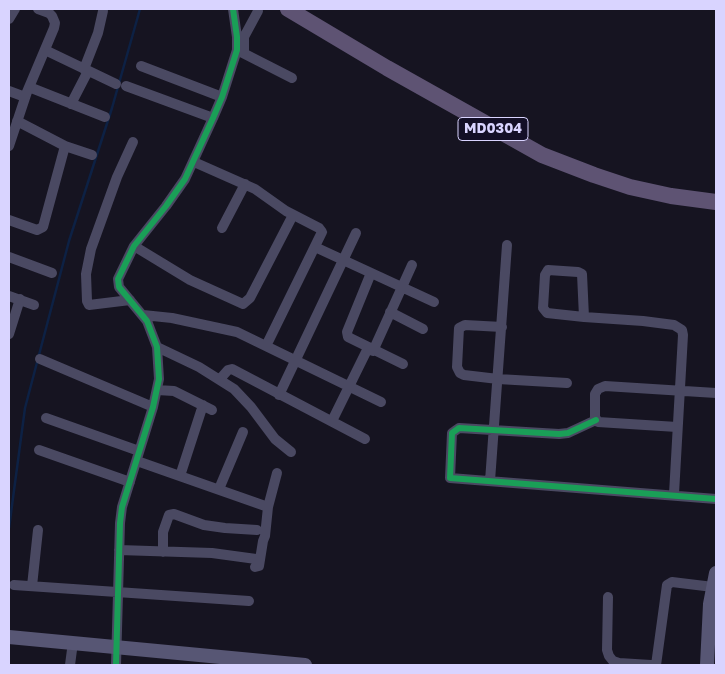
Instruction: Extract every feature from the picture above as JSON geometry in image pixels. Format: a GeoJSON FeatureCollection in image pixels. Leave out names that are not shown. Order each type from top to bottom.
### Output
{"type":"FeatureCollection","features":[{"type":"Feature","properties":{"kind":"main road","name":"MD0304"},"geometry":{"type":"LineString","coordinates":[[288,9],[387,68],[542,155],[630,187],[670,196],[716,202]]}},
{"type":"Feature","properties":{"kind":"street"},"geometry":{"type":"LineString","coordinates":[[9,19],[15,9]]}},
{"type":"Feature","properties":{"kind":"street"},"geometry":{"type":"LineString","coordinates":[[9,146],[27,92],[54,28],[55,23],[49,13],[38,9]]}},
{"type":"Feature","properties":{"kind":"street"},"geometry":{"type":"LineString","coordinates":[[233,9],[240,52]]}},
{"type":"Feature","properties":{"kind":"street"},"geometry":{"type":"LineString","coordinates":[[71,104],[87,73],[84,69],[98,33],[103,11]]}},
{"type":"Feature","properties":{"kind":"street"},"geometry":{"type":"LineString","coordinates":[[116,665],[117,593],[122,507],[153,408],[159,367],[157,347],[148,321],[119,287],[118,279],[134,246],[166,206],[185,179],[194,162],[240,52],[244,37],[258,11]]}},
{"type":"Feature","properties":{"kind":"street"},"geometry":{"type":"LineString","coordinates":[[45,50],[121,85],[213,118]]}},
{"type":"Feature","properties":{"kind":"street"},"geometry":{"type":"LineString","coordinates":[[240,52],[292,78]]}},
{"type":"Feature","properties":{"kind":"street"},"geometry":{"type":"LineString","coordinates":[[141,66],[222,97]]}},
{"type":"Feature","properties":{"kind":"street"},"geometry":{"type":"LineString","coordinates":[[9,91],[27,92],[71,104],[105,118]]}},
{"type":"Feature","properties":{"kind":"street"},"geometry":{"type":"LineString","coordinates":[[17,121],[65,146],[92,155]]}},
{"type":"Feature","properties":{"kind":"street"},"geometry":{"type":"LineString","coordinates":[[130,300],[89,305],[86,301],[86,274],[91,248],[133,142]]}},
{"type":"Feature","properties":{"kind":"street"},"geometry":{"type":"LineString","coordinates":[[9,220],[37,230],[44,227],[65,146]]}},
{"type":"Feature","properties":{"kind":"street"},"geometry":{"type":"LineString","coordinates":[[194,162],[245,184],[293,216],[321,230],[322,234],[266,346]]}},
{"type":"Feature","properties":{"kind":"street"},"geometry":{"type":"LineString","coordinates":[[222,228],[245,184]]}},
{"type":"Feature","properties":{"kind":"street"},"geometry":{"type":"LineString","coordinates":[[134,246],[190,280],[243,304],[250,298],[293,216]]}},
{"type":"Feature","properties":{"kind":"street"},"geometry":{"type":"LineString","coordinates":[[279,395],[356,233]]}},
{"type":"Feature","properties":{"kind":"street"},"geometry":{"type":"LineString","coordinates":[[490,481],[508,246]]}},
{"type":"Feature","properties":{"kind":"street"},"geometry":{"type":"LineString","coordinates":[[315,247],[434,302]]}},
{"type":"Feature","properties":{"kind":"street"},"geometry":{"type":"LineString","coordinates":[[9,256],[52,273]]}},
{"type":"Feature","properties":{"kind":"street"},"geometry":{"type":"LineString","coordinates":[[332,421],[348,386],[390,312],[412,265]]}},
{"type":"Feature","properties":{"kind":"street"},"geometry":{"type":"LineString","coordinates":[[584,317],[582,274],[578,272],[548,270],[544,275],[543,308],[547,313],[584,317],[643,321],[679,327],[683,335],[674,494]]}},
{"type":"Feature","properties":{"kind":"street"},"geometry":{"type":"LineString","coordinates":[[371,273],[347,335],[349,339],[403,364]]}},
{"type":"Feature","properties":{"kind":"street"},"geometry":{"type":"LineString","coordinates":[[9,296],[34,305]]}},
{"type":"Feature","properties":{"kind":"street"},"geometry":{"type":"LineString","coordinates":[[9,334],[20,300]]}},
{"type":"Feature","properties":{"kind":"street"},"geometry":{"type":"LineString","coordinates":[[390,312],[423,329]]}},
{"type":"Feature","properties":{"kind":"street"},"geometry":{"type":"LineString","coordinates":[[143,315],[172,318],[237,332],[381,402]]}},
{"type":"Feature","properties":{"kind":"street"},"geometry":{"type":"LineString","coordinates":[[502,327],[465,325],[458,328],[457,367],[460,374],[498,379],[567,383]]}},
{"type":"Feature","properties":{"kind":"street"},"geometry":{"type":"LineString","coordinates":[[157,347],[179,356],[220,379],[251,407],[275,439],[291,452]]}},
{"type":"Feature","properties":{"kind":"street"},"geometry":{"type":"LineString","coordinates":[[40,359],[153,408]]}},
{"type":"Feature","properties":{"kind":"street"},"geometry":{"type":"LineString","coordinates":[[220,379],[228,370],[232,370],[366,439]]}},
{"type":"Feature","properties":{"kind":"street"},"geometry":{"type":"LineString","coordinates":[[596,420],[595,394],[600,387],[716,393]]}},
{"type":"Feature","properties":{"kind":"street"},"geometry":{"type":"LineString","coordinates":[[157,390],[174,391],[208,408],[180,476]]}},
{"type":"Feature","properties":{"kind":"street"},"geometry":{"type":"LineString","coordinates":[[46,418],[138,456],[180,476],[268,507]]}},
{"type":"Feature","properties":{"kind":"street"},"geometry":{"type":"LineString","coordinates":[[596,420],[564,434],[458,428],[452,433],[450,478],[674,494],[716,499]]}},
{"type":"Feature","properties":{"kind":"street"},"geometry":{"type":"LineString","coordinates":[[596,420],[601,423],[677,428]]}},
{"type":"Feature","properties":{"kind":"street"},"geometry":{"type":"LineString","coordinates":[[219,489],[243,432]]}},
{"type":"Feature","properties":{"kind":"street"},"geometry":{"type":"LineString","coordinates":[[40,450],[130,482]]}},
{"type":"Feature","properties":{"kind":"street"},"geometry":{"type":"LineString","coordinates":[[120,550],[212,553],[256,563],[259,566],[268,507],[277,473]]}},
{"type":"Feature","properties":{"kind":"street"},"geometry":{"type":"LineString","coordinates":[[162,552],[163,532],[169,515],[174,514],[204,525],[257,530]]}},
{"type":"Feature","properties":{"kind":"street"},"geometry":{"type":"LineString","coordinates":[[32,586],[38,530]]}},
{"type":"Feature","properties":{"kind":"street"},"geometry":{"type":"LineString","coordinates":[[656,665],[667,585],[672,582],[714,580],[712,645],[707,665]]}},
{"type":"Feature","properties":{"kind":"street"},"geometry":{"type":"LineString","coordinates":[[14,585],[249,601]]}},
{"type":"Feature","properties":{"kind":"street"},"geometry":{"type":"LineString","coordinates":[[608,597],[607,650],[609,656],[613,661],[619,663],[651,665]]}},
{"type":"Feature","properties":{"kind":"street"},"geometry":{"type":"LineString","coordinates":[[9,637],[305,665]]}},
{"type":"Feature","properties":{"kind":"street"},"geometry":{"type":"LineString","coordinates":[[70,665],[73,642]]}},
{"type":"Feature","properties":{"kind":"waterway"},"geometry":{"type":"LineString","coordinates":[[9,528],[25,408],[69,241],[112,108],[140,9]]}},
{"type":"Feature","properties":{"kind":"cycle path"},"geometry":{"type":"LineString","coordinates":[[116,665],[122,507],[153,407],[159,379],[157,347],[147,321],[119,287],[118,279],[134,246],[185,179],[222,97],[237,50],[233,9]]}},
{"type":"Feature","properties":{"kind":"cycle path"},"geometry":{"type":"LineString","coordinates":[[596,420],[568,433],[559,434],[459,428],[452,433],[450,478],[716,499]]}}]}
